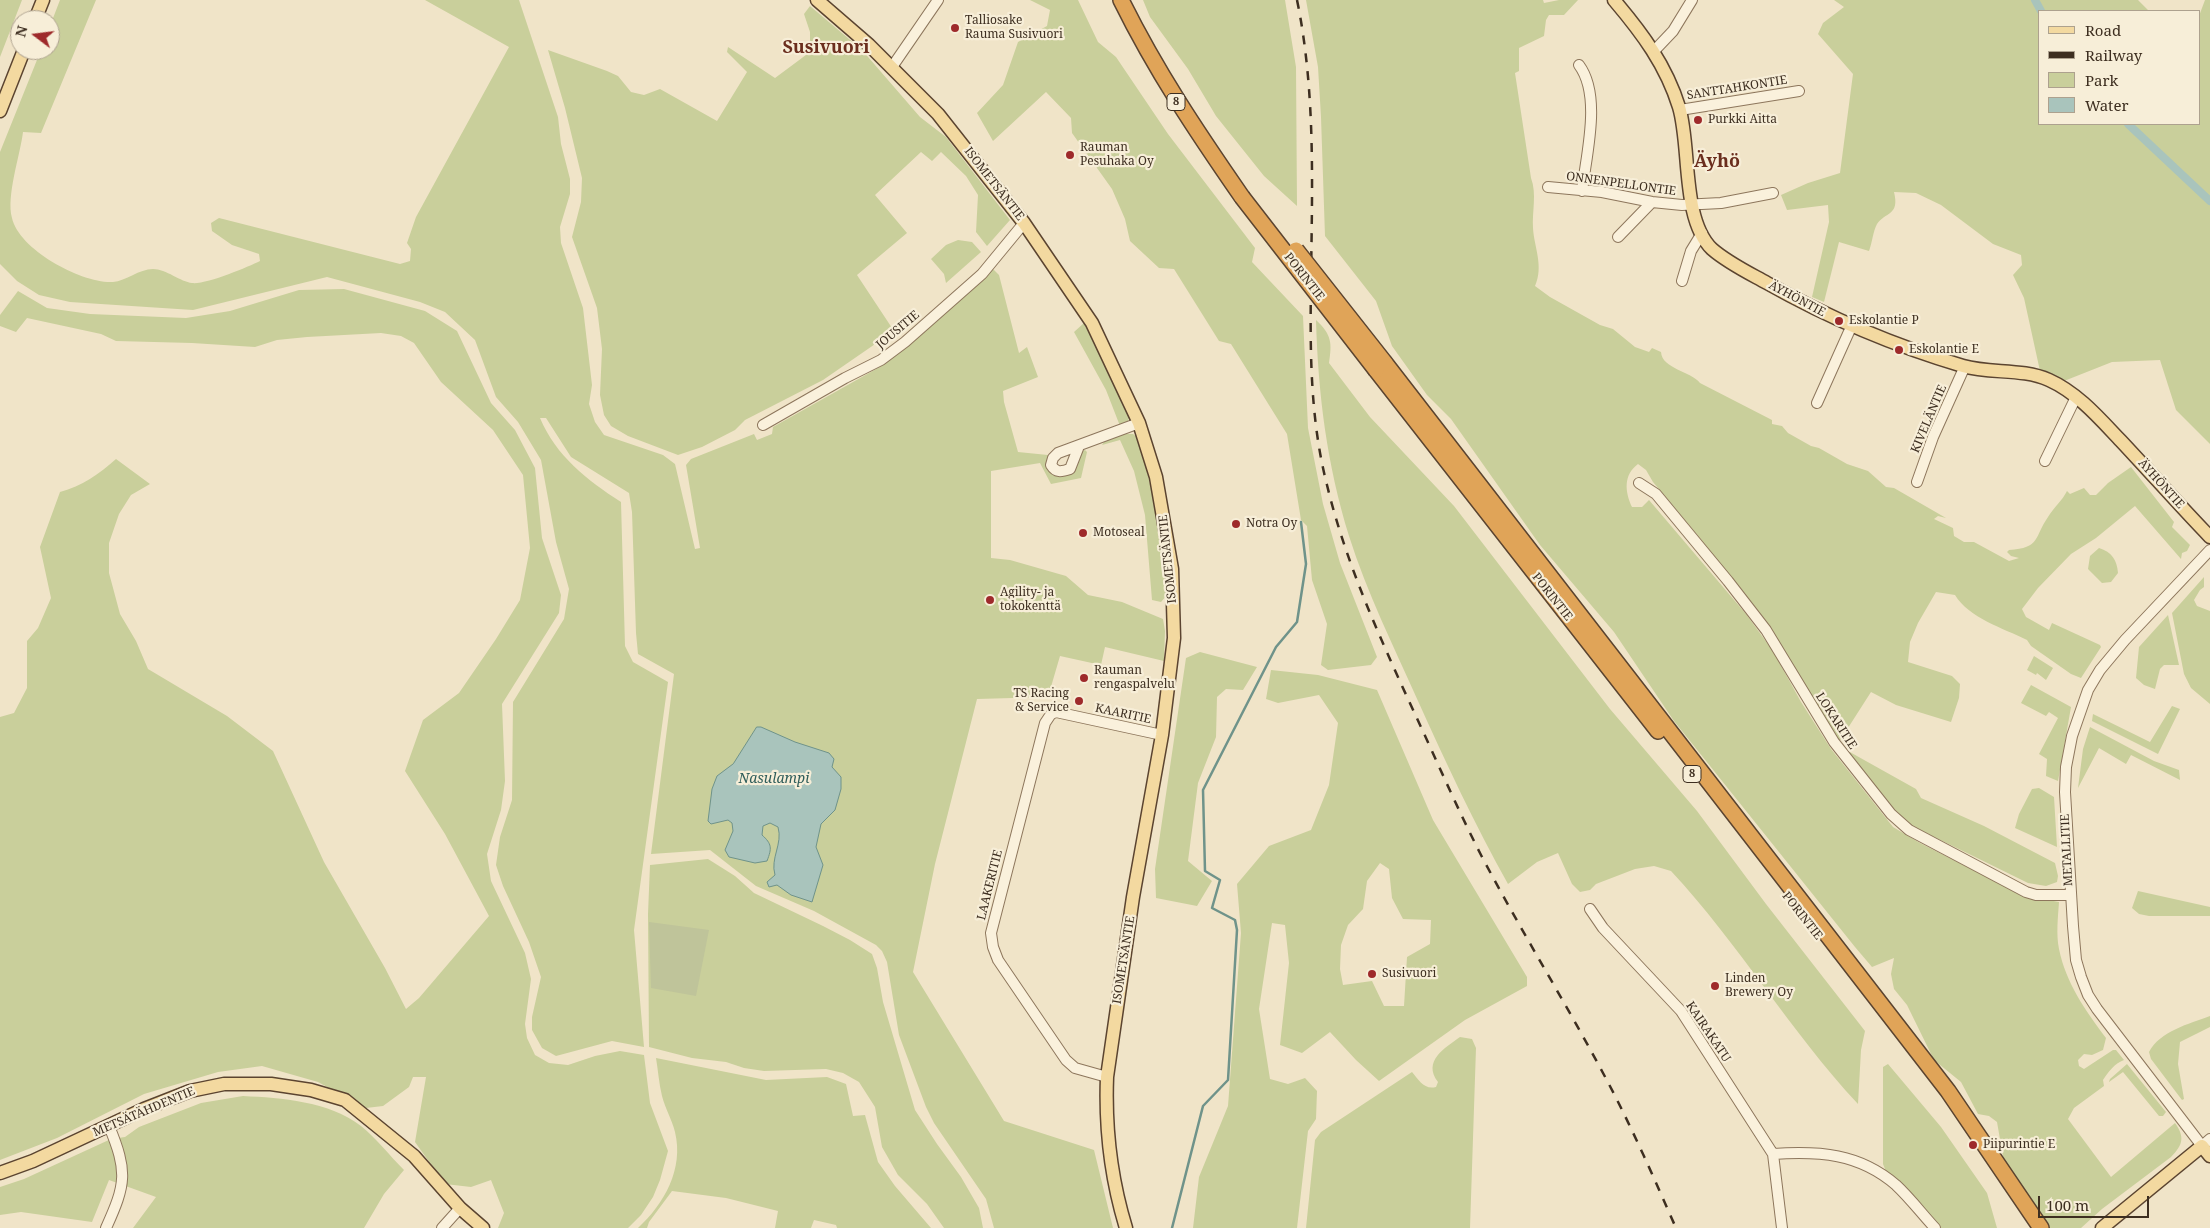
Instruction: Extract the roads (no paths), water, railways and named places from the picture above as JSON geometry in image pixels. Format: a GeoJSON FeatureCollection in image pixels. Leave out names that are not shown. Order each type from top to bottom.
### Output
{"type":"FeatureCollection","features":[{"type":"Feature","properties":{"kind":"highway","name":"PORINTIE"},"geometry":{"type":"LineString","coordinates":[[1121,0],[1141,42],[1172,95],[1246,194],[1942,1083],[2041,1228]]}},
{"type":"Feature","properties":{"kind":"highway","name":"PORINTIE"},"geometry":{"type":"LineString","coordinates":[[1132,0],[1180,90],[1246,194]]}},
{"type":"Feature","properties":{"kind":"main road","name":"ISOMETSÄNTIE"},"geometry":{"type":"LineString","coordinates":[[817,0],[892,67],[938,114],[1024,223],[1092,323],[1139,423],[1156,477],[1172,569],[1174,638],[1162,735],[1132,907],[1107,1077],[1106,1106],[1110,1155],[1126,1228]]}},
{"type":"Feature","properties":{"kind":"main road","name":"ÄYHÖNTIE"},"geometry":{"type":"LineString","coordinates":[[1614,0],[1654,51],[1671,83],[1680,110],[1692,205],[1702,232],[1710,246],[1731,262],[1795,299],[1852,325],[1965,366],[2034,375],[2049,380],[2076,397],[2099,418],[2210,537]]}},
{"type":"Feature","properties":{"kind":"main road"},"geometry":{"type":"LineString","coordinates":[[0,111],[20,60]]}},
{"type":"Feature","properties":{"kind":"main road","name":"METSÄTÄHDENTIE"},"geometry":{"type":"LineString","coordinates":[[0,1173],[33,1161],[190,1091],[224,1084],[256,1083],[311,1090],[345,1100],[414,1156],[460,1208],[483,1228]]}},
{"type":"Feature","properties":{"kind":"main road"},"geometry":{"type":"LineString","coordinates":[[2102,1228],[2207,1147]]}},
{"type":"Feature","properties":{"kind":"street"},"geometry":{"type":"LineString","coordinates":[[892,67],[938,0]]}},
{"type":"Feature","properties":{"kind":"street"},"geometry":{"type":"LineString","coordinates":[[1654,51],[1673,31],[1692,0]]}},
{"type":"Feature","properties":{"kind":"street"},"geometry":{"type":"LineString","coordinates":[[1579,65],[1590,91],[1591,112],[1582,191]]}},
{"type":"Feature","properties":{"kind":"street","name":"SANTTAHKONTIE"},"geometry":{"type":"LineString","coordinates":[[1680,110],[1799,91]]}},
{"type":"Feature","properties":{"kind":"street","name":"ONNENPELLONTIE"},"geometry":{"type":"LineString","coordinates":[[1548,187],[1602,192],[1652,202],[1692,205],[1721,203],[1773,192]]}},
{"type":"Feature","properties":{"kind":"street"},"geometry":{"type":"LineString","coordinates":[[1618,237],[1652,202]]}},
{"type":"Feature","properties":{"kind":"street","name":"JOUSITIE"},"geometry":{"type":"LineString","coordinates":[[763,425],[845,378],[881,360],[982,274],[1024,223]]}},
{"type":"Feature","properties":{"kind":"street"},"geometry":{"type":"LineString","coordinates":[[1682,281],[1691,251],[1702,232]]}},
{"type":"Feature","properties":{"kind":"street"},"geometry":{"type":"LineString","coordinates":[[1817,403],[1852,325]]}},
{"type":"Feature","properties":{"kind":"street","name":"KIVELÄNTIE"},"geometry":{"type":"LineString","coordinates":[[1917,482],[1933,437],[1965,366]]}},
{"type":"Feature","properties":{"kind":"street"},"geometry":{"type":"LineString","coordinates":[[2045,461],[2076,397]]}},
{"type":"Feature","properties":{"kind":"street"},"geometry":{"type":"LineString","coordinates":[[1079,446],[1139,423]]}},
{"type":"Feature","properties":{"kind":"street","name":"LOKARITIE"},"geometry":{"type":"LineString","coordinates":[[1639,483],[1656,494],[1766,630],[1834,742],[1891,814],[1909,830],[2026,892],[2036,895],[2070,895]]}},
{"type":"Feature","properties":{"kind":"street","name":"METALLITIE"},"geometry":{"type":"LineString","coordinates":[[2207,1147],[2120,1040],[2088,995],[2076,960],[2065,821],[2066,767],[2072,736],[2088,690],[2108,659],[2210,550]]}},
{"type":"Feature","properties":{"kind":"street","name":"KAARITIE"},"geometry":{"type":"LineString","coordinates":[[1051,714],[1056,712],[1162,735]]}},
{"type":"Feature","properties":{"kind":"street","name":"LAAKERITIE"},"geometry":{"type":"LineString","coordinates":[[1051,714],[1045,723],[995,913],[991,933],[993,947],[998,960],[1066,1060],[1074,1068],[1107,1077]]}},
{"type":"Feature","properties":{"kind":"street","name":"KAIRAKATU"},"geometry":{"type":"LineString","coordinates":[[1590,909],[1603,928],[1681,1011],[1773,1154],[1782,1228]]}},
{"type":"Feature","properties":{"kind":"street"},"geometry":{"type":"LineString","coordinates":[[106,1228],[120,1197],[124,1181],[123,1169],[109,1126]]}},
{"type":"Feature","properties":{"kind":"street"},"geometry":{"type":"LineString","coordinates":[[1773,1154],[1807,1152],[1840,1155],[1869,1167],[1896,1185],[1935,1228]]}},
{"type":"Feature","properties":{"kind":"street"},"geometry":{"type":"LineString","coordinates":[[442,1228],[460,1208]]}},
{"type":"Feature","properties":{"kind":"water","name":"Nasulampi"},"geometry":{"type":"Polygon","coordinates":[[[757,727],[829,753],[834,759],[832,767],[841,777],[841,789],[835,810],[821,824],[816,847],[823,865],[812,902],[791,895],[777,885],[769,887],[767,882],[775,875],[774,863],[779,839],[778,827],[770,823],[763,826],[762,835],[768,841],[770,853],[767,861],[755,863],[729,857],[725,850],[733,831],[732,823],[728,820],[711,824],[708,821],[712,789],[717,776],[733,764],[757,727]]]}},
{"type":"Feature","properties":{"kind":"waterway"},"geometry":{"type":"LineString","coordinates":[[2035,0],[2040,10]]}},
{"type":"Feature","properties":{"kind":"waterway"},"geometry":{"type":"LineString","coordinates":[[2129,125],[2210,201]]}},
{"type":"Feature","properties":{"kind":"waterway"},"geometry":{"type":"LineString","coordinates":[[1172,1228],[1203,1106],[1228,1080],[1237,930],[1235,920],[1212,908],[1220,880],[1205,871],[1203,790],[1276,647],[1297,622],[1306,564],[1301,522]]}},
{"type":"Feature","properties":{"kind":"railway"},"geometry":{"type":"LineString","coordinates":[[1297,0],[1303,35],[1310,105],[1312,384],[1321,460],[1335,514],[1354,572],[1377,628],[1401,684],[1481,855],[1613,1092],[1676,1228]]}},
{"type":"Feature","properties":{"kind":"place","name":"Talliosake Rauma Susivuori"},"geometry":{"type":"Point","coordinates":[955,28]}},
{"type":"Feature","properties":{"kind":"place","name":"Purkki Aitta"},"geometry":{"type":"Point","coordinates":[1698,120]}},
{"type":"Feature","properties":{"kind":"place","name":"Rauman Pesuhaka Oy"},"geometry":{"type":"Point","coordinates":[1070,155]}},
{"type":"Feature","properties":{"kind":"place","name":"Eskolantie P"},"geometry":{"type":"Point","coordinates":[1839,321]}},
{"type":"Feature","properties":{"kind":"place","name":"Eskolantie E"},"geometry":{"type":"Point","coordinates":[1899,350]}},
{"type":"Feature","properties":{"kind":"place","name":"Notra Oy"},"geometry":{"type":"Point","coordinates":[1236,524]}},
{"type":"Feature","properties":{"kind":"place","name":"Motoseal"},"geometry":{"type":"Point","coordinates":[1083,533]}},
{"type":"Feature","properties":{"kind":"place","name":"Agility- ja tokokenttä"},"geometry":{"type":"Point","coordinates":[990,600]}},
{"type":"Feature","properties":{"kind":"place","name":"Rauman rengaspalvelu"},"geometry":{"type":"Point","coordinates":[1084,678]}},
{"type":"Feature","properties":{"kind":"place","name":"TS Racing & Service"},"geometry":{"type":"Point","coordinates":[1079,701]}},
{"type":"Feature","properties":{"kind":"place","name":"Susivuori"},"geometry":{"type":"Point","coordinates":[1372,974]}},
{"type":"Feature","properties":{"kind":"place","name":"Linden Brewery Oy"},"geometry":{"type":"Point","coordinates":[1715,986]}},
{"type":"Feature","properties":{"kind":"place","name":"Piipurintie E"},"geometry":{"type":"Point","coordinates":[1973,1145]}},
{"type":"Feature","properties":{"kind":"district","name":"Susivuori"},"geometry":{"type":"Point","coordinates":[826,48]}},
{"type":"Feature","properties":{"kind":"district","name":"Äyhö"},"geometry":{"type":"Point","coordinates":[1717,162]}}]}
